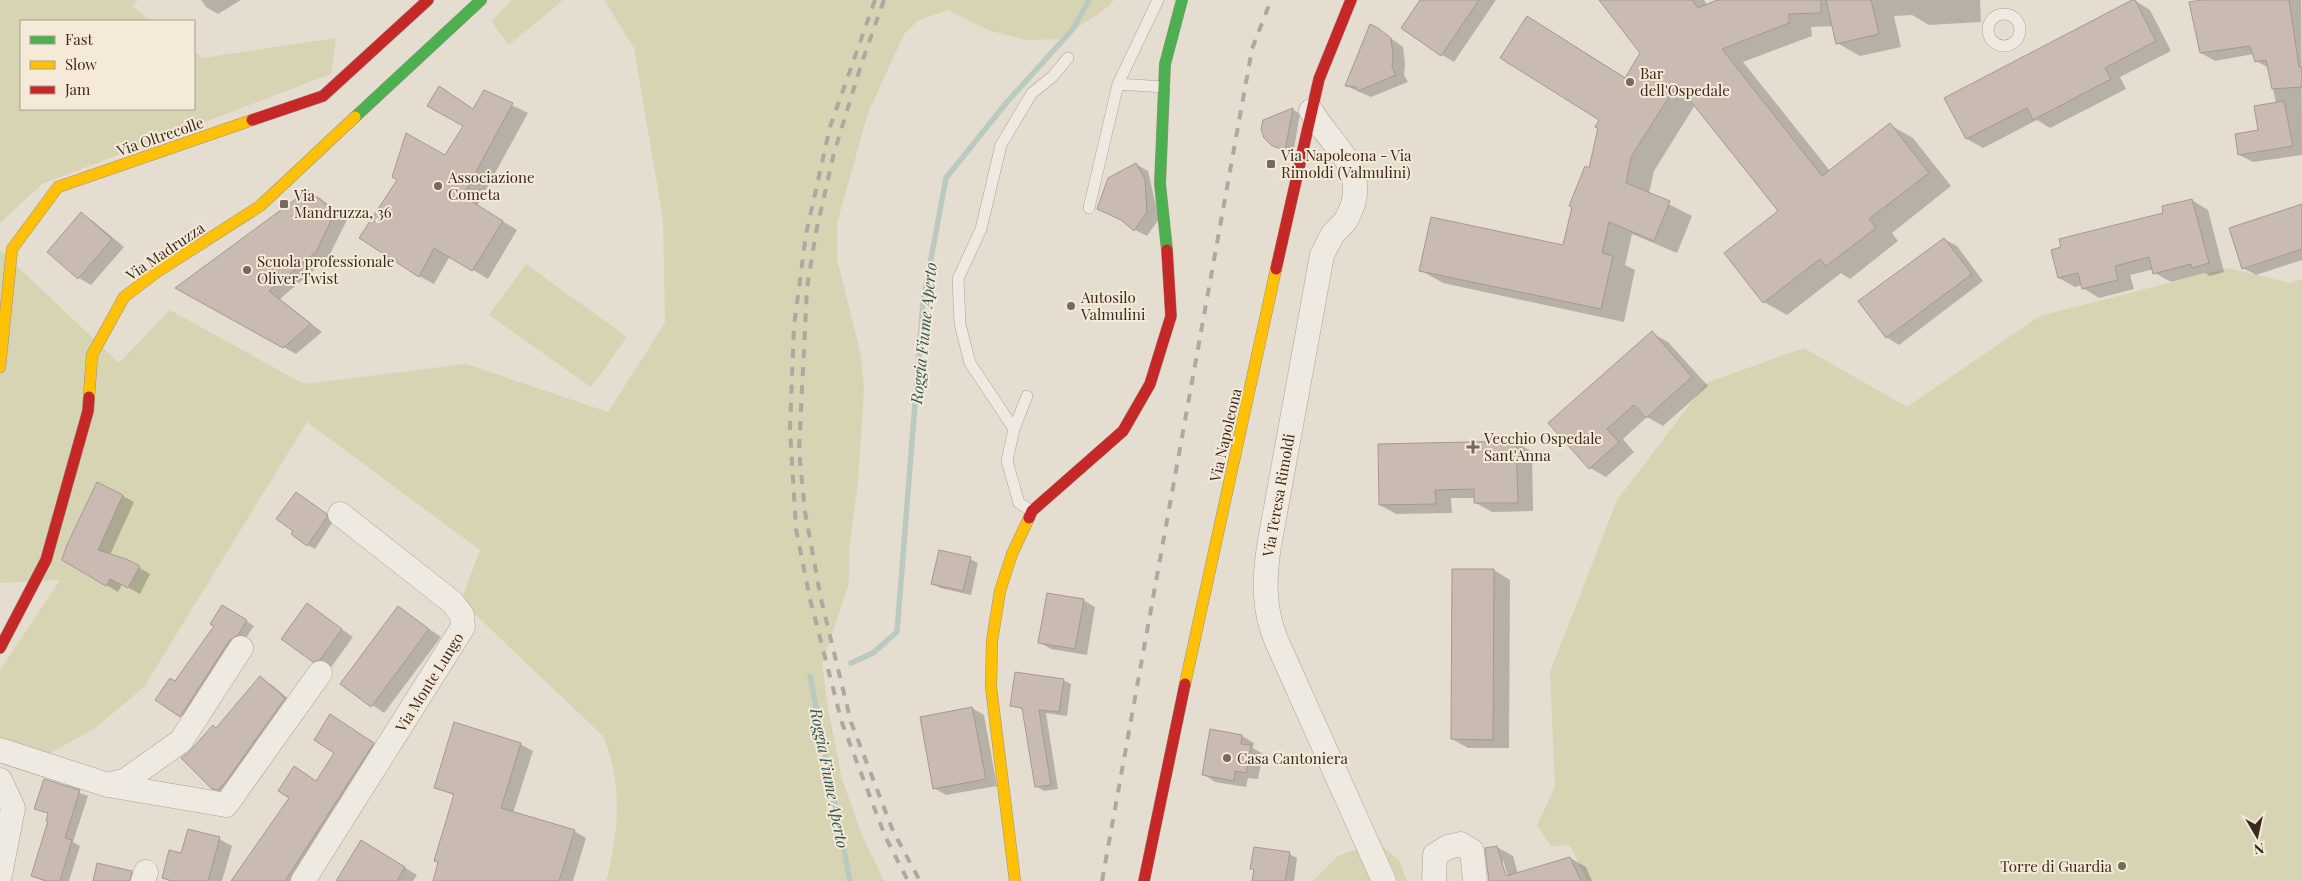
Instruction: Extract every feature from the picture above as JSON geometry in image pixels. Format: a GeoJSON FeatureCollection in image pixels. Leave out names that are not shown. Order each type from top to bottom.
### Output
{"type":"FeatureCollection","features":[{"type":"Feature","properties":{"kind":"street","name":"Via Oltrecolle"},"geometry":{"type":"LineString","coordinates":[[0,367],[12,249],[58,187],[323,96],[428,0]]}},
{"type":"Feature","properties":{"kind":"street","name":"Via Madruzza"},"geometry":{"type":"LineString","coordinates":[[1,642],[46,560],[88,411],[92,355],[124,297],[157,272],[260,206],[481,0]]}},
{"type":"Feature","properties":{"kind":"street"},"geometry":{"type":"LineString","coordinates":[[1015,881],[991,687],[992,641],[1000,591],[1012,554],[1032,511],[1123,431],[1150,384],[1171,316],[1169,266],[1160,184],[1164,64],[1182,0]]}},
{"type":"Feature","properties":{"kind":"street","name":"Via Napoleona"},"geometry":{"type":"LineString","coordinates":[[1144,881],[1210,564],[1311,111],[1319,79],[1351,0]]}},
{"type":"Feature","properties":{"kind":"street","name":"Via Teresa Rimoldi"},"geometry":{"type":"LineString","coordinates":[[1311,111],[1319,126],[1341,150],[1349,164],[1354,178],[1355,193],[1346,221],[1333,235],[1322,255],[1265,571],[1266,608],[1274,635],[1384,881]]}},
{"type":"Feature","properties":{"kind":"street","name":"Via Monte Lungo"},"geometry":{"type":"LineString","coordinates":[[303,881],[464,627],[462,615],[452,602],[340,514]]}},
{"type":"Feature","properties":{"kind":"street"},"geometry":{"type":"LineString","coordinates":[[108,785],[126,780],[181,741],[240,648]]}},
{"type":"Feature","properties":{"kind":"street"},"geometry":{"type":"LineString","coordinates":[[0,750],[108,785],[226,805],[320,673]]}},
{"type":"Feature","properties":{"kind":"street"},"geometry":{"type":"LineString","coordinates":[[0,780],[13,808],[0,875]]}},
{"type":"Feature","properties":{"kind":"street"},"geometry":{"type":"LineString","coordinates":[[1434,881],[1435,855],[1448,846],[1461,844],[1472,851],[1475,881]]}},
{"type":"Feature","properties":{"kind":"lane"},"geometry":{"type":"LineString","coordinates":[[1089,208],[1118,84],[1158,0]]}},
{"type":"Feature","properties":{"kind":"lane"},"geometry":{"type":"LineString","coordinates":[[1014,429],[970,363],[960,324],[958,279],[981,229],[1001,145],[1032,93],[1052,77],[1068,58]]}},
{"type":"Feature","properties":{"kind":"lane"},"geometry":{"type":"LineString","coordinates":[[1118,84],[1164,87]]}},
{"type":"Feature","properties":{"kind":"lane"},"geometry":{"type":"LineString","coordinates":[[1027,396],[1014,429],[1007,461],[1019,503],[1032,511]]}},
{"type":"Feature","properties":{"kind":"shaded area"},"geometry":{"type":"Polygon","coordinates":[[[0,0],[138,0],[132,6],[151,20],[20,20],[20,110],[195,110],[195,52],[203,58],[336,38],[331,74],[42,184],[0,223],[0,0]]]}},
{"type":"Feature","properties":{"kind":"shaded area"},"geometry":{"type":"Polygon","coordinates":[[[512,0],[563,0],[509,45],[491,21],[512,0]]]}},
{"type":"Feature","properties":{"kind":"shaded area"},"geometry":{"type":"Polygon","coordinates":[[[604,0],[1114,0],[1103,11],[1076,28],[1064,39],[1026,40],[988,30],[948,10],[919,20],[904,34],[868,113],[837,223],[837,259],[861,356],[864,389],[858,482],[849,550],[849,582],[822,664],[842,779],[862,835],[884,881],[606,881],[614,845],[617,808],[614,771],[603,736],[461,601],[480,550],[307,422],[144,687],[94,729],[34,762],[0,745],[0,670],[60,580],[0,583],[0,250],[119,363],[170,310],[304,384],[466,364],[608,412],[665,323],[663,219],[634,48],[604,0]]]}},
{"type":"Feature","properties":{"kind":"shaded area"},"geometry":{"type":"Polygon","coordinates":[[[526,264],[627,337],[591,387],[489,315],[526,264]]]}},
{"type":"Feature","properties":{"kind":"shaded area"},"geometry":{"type":"Polygon","coordinates":[[[2227,268],[2290,283],[2302,279],[2302,881],[1587,881],[1570,845],[1551,846],[1537,825],[1555,787],[1550,672],[1617,500],[1706,383],[1804,348],[1907,407],[2040,316],[2227,268]]]}},
{"type":"Feature","properties":{"kind":"shaded area"},"geometry":{"type":"Polygon","coordinates":[[[1377,842],[1399,860],[1407,881],[1313,881],[1338,856],[1377,842]]]}},
{"type":"Feature","properties":{"kind":"building"},"geometry":{"type":"Polygon","coordinates":[[[1420,0],[1479,0],[1441,56],[1401,28],[1420,0]]]}},
{"type":"Feature","properties":{"kind":"building"},"geometry":{"type":"Polygon","coordinates":[[[1599,0],[1692,0],[1698,8],[1717,0],[1821,0],[1821,13],[1789,14],[1789,23],[1722,49],[1822,176],[1890,123],[1929,173],[1869,219],[1876,228],[1826,266],[1820,259],[1763,303],[1724,253],[1778,211],[1677,84],[1631,157],[1626,183],[1670,201],[1654,241],[1609,222],[1602,253],[1613,256],[1601,309],[1419,271],[1431,217],[1563,245],[1572,207],[1569,206],[1585,166],[1589,168],[1598,128],[1595,127],[1599,120],[1500,58],[1527,16],[1625,78],[1640,53],[1599,0]]]}},
{"type":"Feature","properties":{"kind":"building"},"geometry":{"type":"Polygon","coordinates":[[[1826,0],[1871,0],[1879,34],[1836,44],[1826,0]]]}},
{"type":"Feature","properties":{"kind":"building"},"geometry":{"type":"Polygon","coordinates":[[[2135,0],[2156,41],[2105,68],[2111,79],[2033,120],[2027,108],[1966,139],[1944,98],[2135,0]]]}},
{"type":"Feature","properties":{"kind":"building"},"geometry":{"type":"Polygon","coordinates":[[[2201,0],[2289,0],[2299,67],[2302,67],[2302,87],[2272,89],[2266,60],[2255,62],[2250,46],[2200,53],[2189,2],[2201,0]]]}},
{"type":"Feature","properties":{"kind":"building"},"geometry":{"type":"Polygon","coordinates":[[[1370,24],[1391,38],[1392,67],[1396,75],[1358,91],[1356,87],[1345,86],[1370,24]]]}},
{"type":"Feature","properties":{"kind":"building","name":"Associazione Cometa"},"geometry":{"type":"Polygon","coordinates":[[[439,86],[473,109],[484,90],[513,103],[463,196],[503,221],[472,271],[434,248],[419,277],[359,238],[397,180],[392,177],[406,133],[445,155],[463,126],[427,106],[439,86]]]}},
{"type":"Feature","properties":{"kind":"building"},"geometry":{"type":"Polygon","coordinates":[[[2284,101],[2293,146],[2238,155],[2235,134],[2258,130],[2254,106],[2284,101]]]}},
{"type":"Feature","properties":{"kind":"building"},"geometry":{"type":"Polygon","coordinates":[[[1293,108],[1285,151],[1271,145],[1264,138],[1261,129],[1263,120],[1293,108]]]}},
{"type":"Feature","properties":{"kind":"building"},"geometry":{"type":"Polygon","coordinates":[[[1136,163],[1145,179],[1147,212],[1134,231],[1121,220],[1097,209],[1108,178],[1136,163]]]}},
{"type":"Feature","properties":{"kind":"building","name":"Scuola professionale Oliver Twist"},"geometry":{"type":"Polygon","coordinates":[[[308,190],[335,212],[316,252],[269,291],[311,324],[283,348],[175,288],[308,190]]]}},
{"type":"Feature","properties":{"kind":"building"},"geometry":{"type":"Polygon","coordinates":[[[2192,199],[2209,263],[2192,268],[2191,264],[2153,274],[2149,257],[2115,266],[2118,280],[2082,289],[2078,273],[2058,278],[2051,250],[2061,247],[2059,239],[2163,213],[2162,206],[2192,199]]]}},
{"type":"Feature","properties":{"kind":"building"},"geometry":{"type":"Polygon","coordinates":[[[2302,204],[2302,249],[2242,269],[2229,228],[2302,204]]]}},
{"type":"Feature","properties":{"kind":"building"},"geometry":{"type":"Polygon","coordinates":[[[81,212],[112,239],[78,279],[47,252],[81,212]]]}},
{"type":"Feature","properties":{"kind":"building"},"geometry":{"type":"Polygon","coordinates":[[[1944,238],[1972,274],[1886,338],[1858,301],[1944,238]]]}},
{"type":"Feature","properties":{"kind":"building"},"geometry":{"type":"Polygon","coordinates":[[[1652,331],[1692,377],[1646,418],[1634,405],[1607,429],[1619,442],[1589,469],[1548,423],[1652,331]]]}},
{"type":"Feature","properties":{"kind":"building"},"geometry":{"type":"Polygon","coordinates":[[[1516,441],[1518,503],[1474,503],[1474,489],[1435,490],[1436,504],[1379,505],[1378,444],[1516,441]]]}},
{"type":"Feature","properties":{"kind":"building"},"geometry":{"type":"Polygon","coordinates":[[[97,482],[123,495],[98,550],[126,559],[140,566],[128,588],[110,579],[106,586],[62,560],[66,547],[97,482]]]}},
{"type":"Feature","properties":{"kind":"building"},"geometry":{"type":"Polygon","coordinates":[[[296,492],[327,514],[327,517],[307,546],[291,534],[293,531],[276,519],[296,492]]]}},
{"type":"Feature","properties":{"kind":"building"},"geometry":{"type":"Polygon","coordinates":[[[939,550],[971,557],[963,591],[931,584],[939,550]]]}},
{"type":"Feature","properties":{"kind":"building"},"geometry":{"type":"Polygon","coordinates":[[[1452,569],[1494,569],[1493,740],[1451,739],[1452,569]]]}},
{"type":"Feature","properties":{"kind":"building"},"geometry":{"type":"Polygon","coordinates":[[[1047,593],[1084,599],[1075,649],[1038,643],[1047,593]]]}},
{"type":"Feature","properties":{"kind":"building"},"geometry":{"type":"Polygon","coordinates":[[[307,603],[342,629],[320,660],[313,662],[281,639],[307,603]]]}},
{"type":"Feature","properties":{"kind":"building"},"geometry":{"type":"Polygon","coordinates":[[[222,605],[247,620],[238,635],[229,641],[180,717],[155,700],[170,678],[175,681],[214,626],[210,624],[222,605]]]}},
{"type":"Feature","properties":{"kind":"building"},"geometry":{"type":"Polygon","coordinates":[[[398,606],[429,629],[371,707],[340,684],[398,606]]]}},
{"type":"Feature","properties":{"kind":"building"},"geometry":{"type":"Polygon","coordinates":[[[1015,672],[1064,679],[1059,712],[1039,710],[1051,785],[1035,787],[1022,708],[1010,706],[1015,672]]]}},
{"type":"Feature","properties":{"kind":"building"},"geometry":{"type":"Polygon","coordinates":[[[260,676],[285,698],[227,780],[218,790],[212,789],[181,758],[189,752],[213,725],[216,728],[260,676]]]}},
{"type":"Feature","properties":{"kind":"building"},"geometry":{"type":"Polygon","coordinates":[[[972,707],[986,779],[933,789],[920,717],[972,707]]]}},
{"type":"Feature","properties":{"kind":"building"},"geometry":{"type":"Polygon","coordinates":[[[330,714],[374,743],[285,881],[231,881],[289,798],[278,791],[294,766],[316,781],[334,753],[314,740],[330,714]]]}},
{"type":"Feature","properties":{"kind":"building"},"geometry":{"type":"Polygon","coordinates":[[[454,722],[521,743],[501,808],[575,830],[559,881],[433,881],[438,862],[434,861],[454,794],[434,788],[454,722]]]}},
{"type":"Feature","properties":{"kind":"building","name":"Casa Cantoniera"},"geometry":{"type":"Polygon","coordinates":[[[1210,729],[1242,735],[1241,744],[1251,745],[1246,773],[1235,771],[1234,781],[1202,775],[1210,729]]]}},
{"type":"Feature","properties":{"kind":"building"},"geometry":{"type":"Polygon","coordinates":[[[44,779],[80,790],[65,838],[72,840],[60,881],[47,881],[31,876],[48,821],[46,821],[48,813],[34,809],[44,779]]]}},
{"type":"Feature","properties":{"kind":"building"},"geometry":{"type":"Polygon","coordinates":[[[188,829],[220,837],[208,881],[172,881],[162,878],[169,850],[181,853],[188,829]]]}},
{"type":"Feature","properties":{"kind":"building"},"geometry":{"type":"Polygon","coordinates":[[[361,840],[405,867],[397,881],[336,881],[361,840]]]}},
{"type":"Feature","properties":{"kind":"building"},"geometry":{"type":"Polygon","coordinates":[[[1497,846],[1506,876],[1570,857],[1581,881],[1489,881],[1485,848],[1497,846]]]}},
{"type":"Feature","properties":{"kind":"building"},"geometry":{"type":"Polygon","coordinates":[[[1254,847],[1290,852],[1285,881],[1252,881],[1254,869],[1250,869],[1254,847]]]}},
{"type":"Feature","properties":{"kind":"building"},"geometry":{"type":"Polygon","coordinates":[[[97,863],[132,871],[130,881],[93,881],[97,863]]]}},
{"type":"Feature","properties":{"kind":"waterway","name":"Roggia Fiume Aperto"},"geometry":{"type":"LineString","coordinates":[[851,663],[873,653],[897,632],[923,302],[946,178],[1007,102],[1073,29],[1089,0]]}},
{"type":"Feature","properties":{"kind":"waterway","name":"Roggia Fiume Aperto"},"geometry":{"type":"LineString","coordinates":[[810,676],[850,881]]}},
{"type":"Feature","properties":{"kind":"railway"},"geometry":{"type":"LineString","coordinates":[[875,0],[830,127],[806,234],[794,326],[790,428],[796,529],[810,599],[842,723],[885,836],[908,881]]}},
{"type":"Feature","properties":{"kind":"railway"},"geometry":{"type":"LineString","coordinates":[[884,0],[862,62],[834,153],[816,232],[807,288],[799,451],[805,512],[821,599],[851,722],[893,831],[920,881]]}},
{"type":"Feature","properties":{"kind":"railway"},"geometry":{"type":"LineString","coordinates":[[1102,881],[1252,49],[1271,0]]}},
{"type":"Feature","properties":{"kind":"traffic: fast"},"geometry":{"type":"LineString","coordinates":[[355,117],[481,0]]}},
{"type":"Feature","properties":{"kind":"traffic: fast"},"geometry":{"type":"LineString","coordinates":[[1167,250],[1160,184],[1165,64],[1182,0]]}},
{"type":"Feature","properties":{"kind":"traffic: slow"},"geometry":{"type":"LineString","coordinates":[[89,397],[92,355],[124,297],[157,272],[260,206],[355,117]]}},
{"type":"Feature","properties":{"kind":"traffic: slow"},"geometry":{"type":"LineString","coordinates":[[0,367],[12,249],[58,187],[252,120]]}},
{"type":"Feature","properties":{"kind":"traffic: slow"},"geometry":{"type":"LineString","coordinates":[[1185,684],[1276,269]]}},
{"type":"Feature","properties":{"kind":"traffic: slow"},"geometry":{"type":"LineString","coordinates":[[1015,881],[991,687],[992,641],[1000,591],[1012,554],[1029,518]]}},
{"type":"Feature","properties":{"kind":"traffic: jam"},"geometry":{"type":"LineString","coordinates":[[252,120],[323,96],[428,0]]}},
{"type":"Feature","properties":{"kind":"traffic: jam"},"geometry":{"type":"LineString","coordinates":[[1276,269],[1319,79],[1351,0]]}},
{"type":"Feature","properties":{"kind":"traffic: jam"},"geometry":{"type":"LineString","coordinates":[[1029,518],[1032,511],[1123,431],[1150,384],[1171,316],[1167,250]]}},
{"type":"Feature","properties":{"kind":"traffic: jam"},"geometry":{"type":"LineString","coordinates":[[0,648],[46,560],[88,411],[89,397]]}},
{"type":"Feature","properties":{"kind":"traffic: jam"},"geometry":{"type":"LineString","coordinates":[[1144,881],[1185,684]]}},
{"type":"Feature","properties":{"kind":"place","name":"Bar dell'Ospedale"},"geometry":{"type":"Point","coordinates":[1630,82]}},
{"type":"Feature","properties":{"kind":"place","name":"Via Napoleona - Via Rimoldi (Valmulini)"},"geometry":{"type":"Point","coordinates":[1271,164]}},
{"type":"Feature","properties":{"kind":"place","name":"Associazione Cometa"},"geometry":{"type":"Point","coordinates":[438,186]}},
{"type":"Feature","properties":{"kind":"place","name":"Via Mandruzza, 36"},"geometry":{"type":"Point","coordinates":[284,204]}},
{"type":"Feature","properties":{"kind":"place","name":"Scuola professionale Oliver Twist"},"geometry":{"type":"Point","coordinates":[247,270]}},
{"type":"Feature","properties":{"kind":"place","name":"Autosilo Valmulini"},"geometry":{"type":"Point","coordinates":[1071,306]}},
{"type":"Feature","properties":{"kind":"place","name":"Vecchio Ospedale Sant'Anna"},"geometry":{"type":"Point","coordinates":[1473,447]}},
{"type":"Feature","properties":{"kind":"place","name":"Casa Cantoniera"},"geometry":{"type":"Point","coordinates":[1227,758]}},
{"type":"Feature","properties":{"kind":"place","name":"Torre di Guardia"},"geometry":{"type":"Point","coordinates":[2122,866]}}]}
